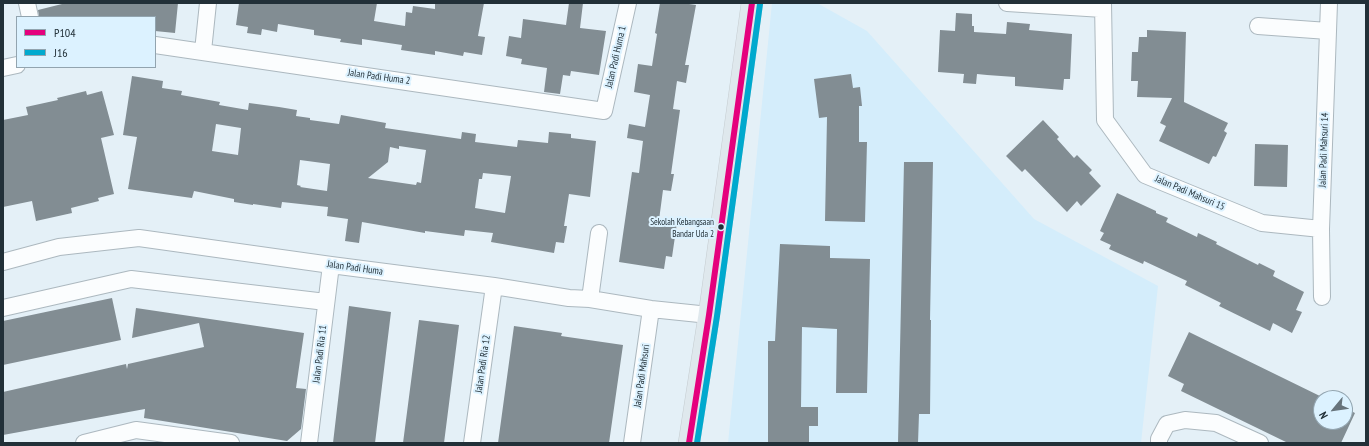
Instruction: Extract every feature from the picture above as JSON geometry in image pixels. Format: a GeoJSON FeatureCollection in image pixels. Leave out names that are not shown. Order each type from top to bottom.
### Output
{"type":"FeatureCollection","features":[{"type":"Feature","properties":{"kind":"main road"},"geometry":{"type":"LineString","coordinates":[[689,443],[709,315],[752,3]]}},
{"type":"Feature","properties":{"kind":"street"},"geometry":{"type":"LineString","coordinates":[[27,3],[30,16]]}},
{"type":"Feature","properties":{"kind":"street"},"geometry":{"type":"LineString","coordinates":[[203,51],[208,3]]}},
{"type":"Feature","properties":{"kind":"street","name":"Jalan Padi Huma 1"},"geometry":{"type":"LineString","coordinates":[[604,112],[628,3]]}},
{"type":"Feature","properties":{"kind":"street"},"geometry":{"type":"LineString","coordinates":[[1007,3],[1103,6]]}},
{"type":"Feature","properties":{"kind":"street","name":"Jalan Padi Mahsuri 14"},"geometry":{"type":"LineString","coordinates":[[1322,297],[1321,229],[1329,3]]}},
{"type":"Feature","properties":{"kind":"street","name":"Jalan Padi Mahsuri 15"},"geometry":{"type":"LineString","coordinates":[[1103,6],[1105,120],[1145,175],[1262,224],[1321,229]]}},
{"type":"Feature","properties":{"kind":"street"},"geometry":{"type":"LineString","coordinates":[[1258,26],[1328,31]]}},
{"type":"Feature","properties":{"kind":"street","name":"Jalan Padi Huma 2"},"geometry":{"type":"LineString","coordinates":[[156,45],[604,112]]}},
{"type":"Feature","properties":{"kind":"street"},"geometry":{"type":"LineString","coordinates":[[3,68],[16,65]]}},
{"type":"Feature","properties":{"kind":"street"},"geometry":{"type":"LineString","coordinates":[[590,299],[599,233]]}},
{"type":"Feature","properties":{"kind":"street","name":"Jalan Padi Huma"},"geometry":{"type":"LineString","coordinates":[[3,262],[59,247],[139,238],[494,286],[569,298],[590,299],[651,309],[709,315]]}},
{"type":"Feature","properties":{"kind":"street","name":"Jalan Padi Ria 11"},"geometry":{"type":"LineString","coordinates":[[309,443],[331,265]]}},
{"type":"Feature","properties":{"kind":"street"},"geometry":{"type":"LineString","coordinates":[[3,308],[131,280],[326,302]]}},
{"type":"Feature","properties":{"kind":"street","name":"Jalan Padi Ria 12"},"geometry":{"type":"LineString","coordinates":[[472,443],[494,286]]}},
{"type":"Feature","properties":{"kind":"street","name":"Jalan Padi Mahsuri"},"geometry":{"type":"LineString","coordinates":[[632,443],[651,309]]}},
{"type":"Feature","properties":{"kind":"street"},"geometry":{"type":"LineString","coordinates":[[1159,441],[1167,424],[1185,420],[1216,423],[1260,443]]}},
{"type":"Feature","properties":{"kind":"street"},"geometry":{"type":"LineString","coordinates":[[84,443],[136,430],[231,443]]}},
{"type":"Feature","properties":{"kind":"shaded area"},"geometry":{"type":"Polygon","coordinates":[[[772,3],[817,3],[867,31],[1034,219],[1158,286],[1141,443],[728,443],[772,3]]]}},
{"type":"Feature","properties":{"kind":"building"},"geometry":{"type":"Polygon","coordinates":[[[66,3],[178,3],[175,33],[156,31],[156,16],[39,16],[38,10],[66,3]]]}},
{"type":"Feature","properties":{"kind":"building"},"geometry":{"type":"Polygon","coordinates":[[[239,3],[377,3],[374,21],[405,26],[406,12],[412,13],[413,6],[435,9],[435,3],[484,3],[478,36],[485,37],[482,55],[464,52],[463,56],[435,51],[435,55],[401,50],[402,45],[362,39],[362,45],[340,42],[341,39],[314,35],[314,30],[278,24],[277,32],[262,29],[261,35],[247,33],[248,27],[236,25],[239,3]]]}},
{"type":"Feature","properties":{"kind":"building"},"geometry":{"type":"Polygon","coordinates":[[[569,3],[583,3],[580,28],[606,31],[599,75],[571,71],[570,76],[563,75],[560,94],[544,92],[547,68],[521,64],[522,59],[506,56],[509,36],[521,38],[523,19],[566,25],[569,3]]]}},
{"type":"Feature","properties":{"kind":"building"},"geometry":{"type":"Polygon","coordinates":[[[660,3],[682,3],[696,5],[685,65],[689,65],[686,83],[677,81],[673,109],[680,110],[671,174],[674,174],[671,191],[663,190],[659,220],[677,223],[672,257],[666,256],[664,269],[619,262],[632,172],[639,173],[643,141],[627,138],[629,124],[645,127],[650,95],[634,92],[638,64],[652,66],[660,3]]]}},
{"type":"Feature","properties":{"kind":"building"},"geometry":{"type":"Polygon","coordinates":[[[956,13],[972,14],[972,26],[974,26],[974,32],[1006,34],[1007,22],[1030,24],[1029,30],[1072,34],[1070,79],[1064,79],[1063,90],[1015,86],[1015,77],[977,74],[976,84],[963,83],[964,74],[938,72],[940,30],[955,31],[956,13]]]}},
{"type":"Feature","properties":{"kind":"building"},"geometry":{"type":"Polygon","coordinates":[[[1147,30],[1186,32],[1184,102],[1228,123],[1224,131],[1227,133],[1216,157],[1213,156],[1209,164],[1159,141],[1166,126],[1160,123],[1172,98],[1137,97],[1138,81],[1131,81],[1132,52],[1138,52],[1139,37],[1147,37],[1147,30]]]}},
{"type":"Feature","properties":{"kind":"building"},"geometry":{"type":"Polygon","coordinates":[[[851,74],[853,88],[860,87],[862,106],[859,106],[859,142],[867,142],[865,222],[825,221],[827,117],[819,118],[814,79],[851,74]]]}},
{"type":"Feature","properties":{"kind":"building"},"geometry":{"type":"Polygon","coordinates":[[[132,76],[163,81],[162,88],[182,91],[181,95],[220,102],[219,105],[248,110],[249,103],[279,107],[297,110],[296,116],[310,118],[310,120],[339,124],[341,115],[386,123],[385,128],[461,139],[462,132],[476,134],[475,142],[517,147],[518,140],[548,143],[549,132],[571,134],[571,138],[596,141],[590,197],[569,194],[564,226],[567,226],[564,243],[556,242],[554,253],[491,242],[493,233],[465,230],[464,236],[425,231],[425,233],[362,222],[359,243],[345,241],[348,219],[327,216],[328,207],[282,202],[281,208],[234,202],[234,199],[194,191],[192,198],[128,189],[137,137],[123,135],[132,76]],[[216,124],[212,151],[238,155],[241,128],[216,124]],[[399,146],[399,149],[390,147],[388,162],[368,178],[416,185],[417,182],[421,183],[426,150],[399,146]],[[300,160],[297,185],[301,186],[300,187],[327,191],[330,164],[300,160]],[[483,173],[482,179],[479,179],[475,208],[505,213],[511,176],[483,173]]]}},
{"type":"Feature","properties":{"kind":"building"},"geometry":{"type":"Polygon","coordinates":[[[86,91],[87,95],[102,91],[114,135],[101,138],[114,194],[98,198],[99,201],[71,208],[72,213],[36,221],[32,201],[3,207],[3,120],[28,115],[26,107],[58,100],[57,98],[86,91]]]}},
{"type":"Feature","properties":{"kind":"building"},"geometry":{"type":"Polygon","coordinates":[[[1043,120],[1059,137],[1057,139],[1074,158],[1077,155],[1092,170],[1089,173],[1101,186],[1081,206],[1077,201],[1067,212],[1025,169],[1022,172],[1006,156],[1043,120]]]}},
{"type":"Feature","properties":{"kind":"building"},"geometry":{"type":"Polygon","coordinates":[[[1255,144],[1288,145],[1287,187],[1254,186],[1255,144]]]}},
{"type":"Feature","properties":{"kind":"building"},"geometry":{"type":"Polygon","coordinates":[[[904,162],[933,162],[930,414],[919,414],[918,443],[898,443],[904,162]]]}},
{"type":"Feature","properties":{"kind":"building"},"geometry":{"type":"Polygon","coordinates":[[[1117,193],[1168,218],[1166,222],[1197,237],[1198,233],[1217,242],[1216,244],[1258,265],[1259,263],[1275,271],[1273,276],[1304,292],[1296,310],[1302,312],[1292,333],[1273,323],[1270,331],[1219,306],[1221,303],[1185,285],[1187,281],[1144,261],[1143,264],[1109,249],[1111,245],[1100,240],[1104,233],[1100,231],[1117,193]]]}},
{"type":"Feature","properties":{"kind":"building"},"geometry":{"type":"Polygon","coordinates":[[[780,244],[830,246],[830,258],[870,259],[867,393],[836,393],[837,329],[802,327],[801,407],[818,407],[818,426],[809,426],[809,443],[768,443],[768,341],[775,341],[780,244]]]}},
{"type":"Feature","properties":{"kind":"building"},"geometry":{"type":"Polygon","coordinates":[[[112,298],[121,340],[3,365],[3,321],[112,298]]]}},
{"type":"Feature","properties":{"kind":"building"},"geometry":{"type":"Polygon","coordinates":[[[349,306],[391,312],[375,443],[333,443],[349,306]]]}},
{"type":"Feature","properties":{"kind":"building"},"geometry":{"type":"Polygon","coordinates":[[[136,308],[304,333],[296,388],[306,389],[301,429],[287,441],[144,418],[145,409],[3,435],[3,392],[126,364],[127,369],[128,364],[204,347],[199,323],[132,338],[136,308]]]}},
{"type":"Feature","properties":{"kind":"building"},"geometry":{"type":"Polygon","coordinates":[[[419,320],[459,325],[444,443],[403,443],[419,320]]]}},
{"type":"Feature","properties":{"kind":"building"},"geometry":{"type":"Polygon","coordinates":[[[514,326],[562,333],[561,336],[623,345],[609,443],[498,443],[514,326]]]}},
{"type":"Feature","properties":{"kind":"building"},"geometry":{"type":"Polygon","coordinates":[[[1189,332],[1313,393],[1313,430],[1347,430],[1341,443],[1288,443],[1181,391],[1184,384],[1168,376],[1189,332]]]}},
{"type":"Feature","properties":{"kind":"transit line","name":"P104"},"geometry":{"type":"LineString","coordinates":[[689,443],[709,315],[752,3]]}},
{"type":"Feature","properties":{"kind":"transit line","name":"J16"},"geometry":{"type":"LineString","coordinates":[[697,443],[717,316],[760,4]]}},
{"type":"Feature","properties":{"kind":"place","name":"Sekolah Kebangsaan Bandar Uda 2"},"geometry":{"type":"Point","coordinates":[721,227]}}]}
